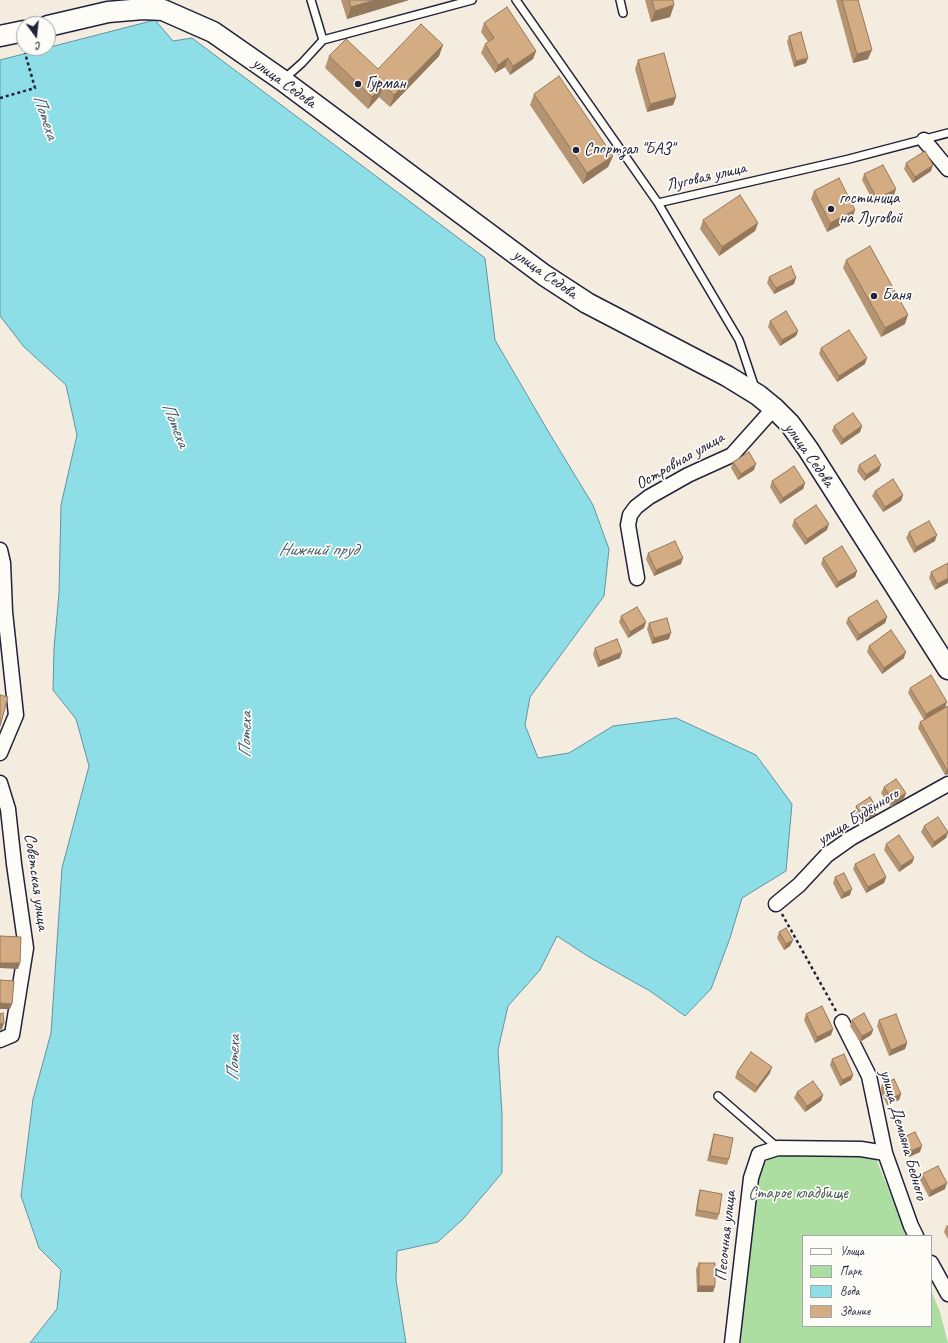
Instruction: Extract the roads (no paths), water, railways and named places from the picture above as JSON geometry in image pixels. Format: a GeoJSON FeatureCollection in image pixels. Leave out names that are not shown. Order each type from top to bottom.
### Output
{"type":"FeatureCollection","features":[{"type":"Feature","properties":{"kind":"main road","name":"улица Седова"},"geometry":{"type":"LineString","coordinates":[[56,25],[108,12],[165,8],[213,32],[282,80],[544,275],[586,303],[727,376],[758,395],[790,424],[808,449],[948,669]]}},
{"type":"Feature","properties":{"kind":"main road"},"geometry":{"type":"LineString","coordinates":[[0,36],[16,33]]}},
{"type":"Feature","properties":{"kind":"street"},"geometry":{"type":"LineString","coordinates":[[924,140],[948,169]]}},
{"type":"Feature","properties":{"kind":"street","name":"Островная улица"},"geometry":{"type":"LineString","coordinates":[[637,578],[628,525],[630,515],[636,507],[649,497],[688,475],[732,455],[774,408]]}},
{"type":"Feature","properties":{"kind":"street"},"geometry":{"type":"LineString","coordinates":[[0,550],[3,563],[5,612],[16,715],[0,753]]}},
{"type":"Feature","properties":{"kind":"street","name":"Советская улица"},"geometry":{"type":"LineString","coordinates":[[0,783],[8,809],[26,948],[6,1037]]}},
{"type":"Feature","properties":{"kind":"street","name":"улица Будённого"},"geometry":{"type":"LineString","coordinates":[[776,904],[799,885],[827,855],[851,838],[948,784]]}},
{"type":"Feature","properties":{"kind":"street","name":"улица Демьяна Бедного"},"geometry":{"type":"LineString","coordinates":[[842,1022],[869,1076],[885,1153],[916,1235]]}},
{"type":"Feature","properties":{"kind":"street","name":"Песочная улица"},"geometry":{"type":"LineString","coordinates":[[732,1343],[751,1178],[759,1154],[778,1148],[861,1149],[885,1153]]}},
{"type":"Feature","properties":{"kind":"street"},"geometry":{"type":"LineString","coordinates":[[932,1264],[947,1287]]}},
{"type":"Feature","properties":{"kind":"lane"},"geometry":{"type":"LineString","coordinates":[[311,0],[323,40]]}},
{"type":"Feature","properties":{"kind":"lane"},"geometry":{"type":"LineString","coordinates":[[282,80],[302,63],[323,40],[472,0]]}},
{"type":"Feature","properties":{"kind":"lane"},"geometry":{"type":"LineString","coordinates":[[516,0],[658,203]]}},
{"type":"Feature","properties":{"kind":"lane"},"geometry":{"type":"LineString","coordinates":[[620,0],[623,13]]}},
{"type":"Feature","properties":{"kind":"lane","name":"Луговая улица"},"geometry":{"type":"LineString","coordinates":[[758,395],[739,340],[658,203],[848,159],[924,140],[948,132]]}},
{"type":"Feature","properties":{"kind":"lane"},"geometry":{"type":"LineString","coordinates":[[718,1096],[778,1148]]}},
{"type":"Feature","properties":{"kind":"water","name":"Нижний пруд"},"geometry":{"type":"Polygon","coordinates":[[[155,20],[173,41],[192,38],[485,258],[495,340],[593,505],[609,549],[604,596],[530,697],[525,725],[538,758],[569,753],[613,726],[676,718],[756,755],[792,804],[786,871],[742,898],[730,938],[711,989],[685,1016],[650,991],[589,957],[557,936],[540,970],[508,1006],[498,1050],[502,1113],[502,1173],[463,1219],[438,1242],[397,1251],[396,1280],[406,1343],[30,1343],[57,1309],[61,1270],[39,1248],[21,1196],[33,1099],[51,1033],[62,868],[89,766],[76,719],[53,690],[54,648],[59,593],[61,505],[77,435],[66,385],[24,347],[0,316],[0,60],[16,56],[56,56],[56,46],[155,20]]]}},
{"type":"Feature","properties":{"kind":"place","name":"Гурман"},"geometry":{"type":"Point","coordinates":[358,84]}},
{"type":"Feature","properties":{"kind":"place","name":"Спортзал \"БАЗ\""},"geometry":{"type":"Point","coordinates":[576,150]}},
{"type":"Feature","properties":{"kind":"place","name":"гостиница на Луговой"},"geometry":{"type":"Point","coordinates":[831,209]}},
{"type":"Feature","properties":{"kind":"place","name":"Баня"},"geometry":{"type":"Point","coordinates":[874,296]}},
{"type":"Feature","properties":{"kind":"water label","name":"Потеха"},"geometry":{"type":"Point","coordinates":[45,117]}},
{"type":"Feature","properties":{"kind":"water label","name":"Потеха"},"geometry":{"type":"Point","coordinates":[175,425]}},
{"type":"Feature","properties":{"kind":"water label","name":"Потеха"},"geometry":{"type":"Point","coordinates":[246,735]}},
{"type":"Feature","properties":{"kind":"water label","name":"Потеха"},"geometry":{"type":"Point","coordinates":[234,1058]}},
{"type":"Feature","properties":{"kind":"park label","name":"Старое кладбище"},"geometry":{"type":"Point","coordinates":[798,1194]}}]}
